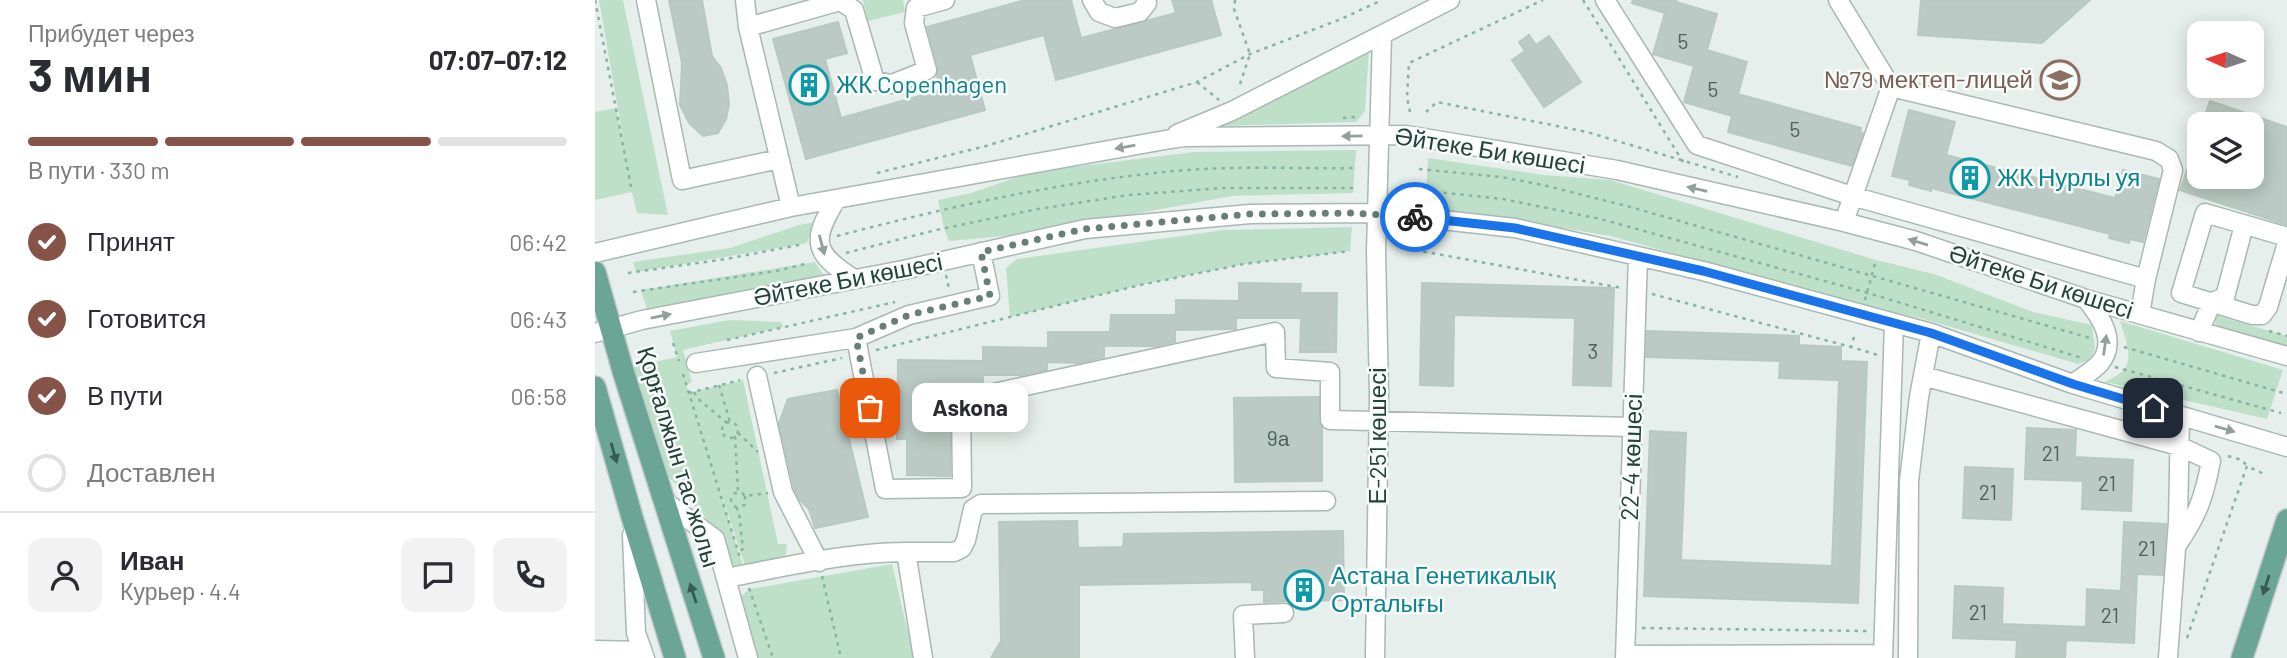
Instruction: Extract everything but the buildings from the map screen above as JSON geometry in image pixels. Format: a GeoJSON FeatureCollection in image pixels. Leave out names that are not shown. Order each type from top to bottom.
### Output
{"type":"FeatureCollection","features":[{"type":"Feature","properties":{"kind":"main road","name":"Қорғалжын тас жолы"},"geometry":{"type":"LineString","coordinates":[[595,272],[603,331],[663,500],[714,658]]}},
{"type":"Feature","properties":{"kind":"main road"},"geometry":{"type":"LineString","coordinates":[[595,387],[675,658]]}},
{"type":"Feature","properties":{"kind":"main road"},"geometry":{"type":"LineString","coordinates":[[2241,654],[2287,520]]}},
{"type":"Feature","properties":{"kind":"street"},"geometry":{"type":"LineString","coordinates":[[646,0],[682,180],[779,159]]}},
{"type":"Feature","properties":{"kind":"street"},"geometry":{"type":"LineString","coordinates":[[745,0],[748,27],[791,207]]}},
{"type":"Feature","properties":{"kind":"street"},"geometry":{"type":"LineString","coordinates":[[748,27],[840,1],[854,9],[875,82],[892,84],[926,70],[914,23],[916,8],[945,0]]}},
{"type":"Feature","properties":{"kind":"street"},"geometry":{"type":"LineString","coordinates":[[1092,0],[1099,12],[1115,18],[1140,12],[1147,3],[1146,0]]}},
{"type":"Feature","properties":{"kind":"street"},"geometry":{"type":"LineString","coordinates":[[1165,140],[1232,111],[1450,0]]}},
{"type":"Feature","properties":{"kind":"street"},"geometry":{"type":"LineString","coordinates":[[1605,0],[1697,145],[1852,196],[2145,279]]}},
{"type":"Feature","properties":{"kind":"street"},"geometry":{"type":"LineString","coordinates":[[1837,0],[1891,87],[2156,151],[2169,159],[2173,170],[2145,279],[2140,314]]}},
{"type":"Feature","properties":{"kind":"street","name":"Е-251 көшесі"},"geometry":{"type":"LineString","coordinates":[[1375,658],[1378,421],[1376,251],[1382,36]]}},
{"type":"Feature","properties":{"kind":"street"},"geometry":{"type":"LineString","coordinates":[[1844,222],[1891,87]]}},
{"type":"Feature","properties":{"kind":"street","name":"Әйтеке Би көшесі"},"geometry":{"type":"LineString","coordinates":[[595,253],[791,207],[1184,137],[1406,135],[1617,170],[1844,222],[1916,241],[2086,299],[2287,356]]}},
{"type":"Feature","properties":{"kind":"street"},"geometry":{"type":"LineString","coordinates":[[836,200],[823,220],[819,241],[827,259],[854,279]]}},
{"type":"Feature","properties":{"kind":"street"},"geometry":{"type":"LineString","coordinates":[[2287,237],[2205,213],[2181,293],[2257,316],[2265,314],[2287,243]]}},
{"type":"Feature","properties":{"kind":"street","name":"Әйтеке Би көшесі"},"geometry":{"type":"LineString","coordinates":[[603,331],[642,320],[943,261],[1085,229],[1250,214],[1378,214],[1515,228],[1638,256],[1931,333],[2073,384],[2287,447]]}},
{"type":"Feature","properties":{"kind":"street"},"geometry":{"type":"LineString","coordinates":[[2199,332],[2212,302],[2225,297],[2244,225]]}},
{"type":"Feature","properties":{"kind":"street"},"geometry":{"type":"LineString","coordinates":[[696,363],[858,346],[909,315],[953,313],[990,296],[981,252]]}},
{"type":"Feature","properties":{"kind":"street","name":"22-4 көшесі"},"geometry":{"type":"LineString","coordinates":[[1625,657],[1638,256]]}},
{"type":"Feature","properties":{"kind":"street"},"geometry":{"type":"LineString","coordinates":[[2073,384],[2100,363],[2106,351],[2106,330],[2101,317],[2086,299]]}},
{"type":"Feature","properties":{"kind":"street"},"geometry":{"type":"LineString","coordinates":[[1625,657],[1883,656],[1894,323]]}},
{"type":"Feature","properties":{"kind":"street"},"geometry":{"type":"LineString","coordinates":[[858,346],[885,489],[962,488],[961,400],[1276,332],[1276,369],[1330,372],[1330,420],[1633,427]]}},
{"type":"Feature","properties":{"kind":"street"},"geometry":{"type":"LineString","coordinates":[[1908,658],[1909,481],[1931,333]]}},
{"type":"Feature","properties":{"kind":"street"},"geometry":{"type":"LineString","coordinates":[[757,376],[783,492],[819,562]]}},
{"type":"Feature","properties":{"kind":"street"},"geometry":{"type":"LineString","coordinates":[[1923,376],[2179,446],[2211,461],[2204,496],[2193,522],[2177,545]]}},
{"type":"Feature","properties":{"kind":"street"},"geometry":{"type":"LineString","coordinates":[[2168,658],[2177,545],[2180,416]]}},
{"type":"Feature","properties":{"kind":"street"},"geometry":{"type":"LineString","coordinates":[[663,500],[715,539],[736,576],[748,658]]}},
{"type":"Feature","properties":{"kind":"street"},"geometry":{"type":"LineString","coordinates":[[736,576],[891,552],[954,552],[962,548],[973,509],[981,504],[1326,501]]}},
{"type":"Feature","properties":{"kind":"street"},"geometry":{"type":"LineString","coordinates":[[595,650],[643,654],[636,633],[632,517]]}},
{"type":"Feature","properties":{"kind":"street"},"geometry":{"type":"LineString","coordinates":[[906,551],[923,658]]}},
{"type":"Feature","properties":{"kind":"street"},"geometry":{"type":"LineString","coordinates":[[1245,658],[1243,615],[1284,613]]}},
{"type":"Feature","properties":{"kind":"path"},"geometry":{"type":"LineString","coordinates":[[595,0],[632,192]]}},
{"type":"Feature","properties":{"kind":"path"},"geometry":{"type":"LineString","coordinates":[[1198,82],[1232,111],[1250,54],[1234,9],[1235,0]]}},
{"type":"Feature","properties":{"kind":"path"},"geometry":{"type":"LineString","coordinates":[[868,176],[986,146],[1198,82],[1250,54],[1382,0]]}},
{"type":"Feature","properties":{"kind":"path"},"geometry":{"type":"LineString","coordinates":[[1410,112],[1407,97],[1409,63],[1543,0]]}},
{"type":"Feature","properties":{"kind":"path"},"geometry":{"type":"LineString","coordinates":[[1583,0],[1683,162]]}},
{"type":"Feature","properties":{"kind":"path"},"geometry":{"type":"LineString","coordinates":[[628,273],[726,260],[819,241],[941,209],[1080,183],[1167,172],[1356,167]]}},
{"type":"Feature","properties":{"kind":"path"},"geometry":{"type":"LineString","coordinates":[[1419,169],[1501,177],[1627,206],[2287,394]]}},
{"type":"Feature","properties":{"kind":"path"},"geometry":{"type":"LineString","coordinates":[[633,292],[776,271],[936,230],[1038,209],[1129,195],[1223,188],[1354,188]]}},
{"type":"Feature","properties":{"kind":"path"},"geometry":{"type":"LineString","coordinates":[[1418,190],[1503,199],[1601,219],[2281,413]]}},
{"type":"Feature","properties":{"kind":"path"},"geometry":{"type":"LineString","coordinates":[[689,393],[858,346],[958,330],[1140,285],[1244,264],[1350,251]]}},
{"type":"Feature","properties":{"kind":"path"},"geometry":{"type":"LineString","coordinates":[[1863,307],[1876,260]]}},
{"type":"Feature","properties":{"kind":"path"},"geometry":{"type":"LineString","coordinates":[[943,261],[958,330]]}},
{"type":"Feature","properties":{"kind":"path"},"geometry":{"type":"LineString","coordinates":[[720,342],[898,302]]}},
{"type":"Feature","properties":{"kind":"path"},"geometry":{"type":"LineString","coordinates":[[2283,335],[2287,328]]}},
{"type":"Feature","properties":{"kind":"path"},"geometry":{"type":"LineString","coordinates":[[673,343],[739,552],[736,576],[773,658]]}},
{"type":"Feature","properties":{"kind":"path"},"geometry":{"type":"LineString","coordinates":[[676,352],[682,350]]}},
{"type":"Feature","properties":{"kind":"path"},"geometry":{"type":"LineString","coordinates":[[719,385],[728,422],[723,432],[730,438],[734,436]]}},
{"type":"Feature","properties":{"kind":"path"},"geometry":{"type":"LineString","coordinates":[[694,391],[697,398],[738,428],[734,436],[739,492]]}},
{"type":"Feature","properties":{"kind":"path"},"geometry":{"type":"LineString","coordinates":[[2184,645],[2247,466],[2264,474]]}},
{"type":"Feature","properties":{"kind":"path"},"geometry":{"type":"LineString","coordinates":[[739,492],[745,496],[783,492]]}},
{"type":"Feature","properties":{"kind":"path"},"geometry":{"type":"LineString","coordinates":[[731,502],[732,496],[739,492]]}},
{"type":"Feature","properties":{"kind":"path"},"geometry":{"type":"LineString","coordinates":[[736,507],[744,505],[745,496]]}},
{"type":"Feature","properties":{"kind":"path"},"geometry":{"type":"LineString","coordinates":[[723,503],[731,502]]}},
{"type":"Feature","properties":{"kind":"path"},"geometry":{"type":"LineString","coordinates":[[731,502],[739,512],[743,549],[739,552]]}},
{"type":"Feature","properties":{"kind":"path"},"geometry":{"type":"LineString","coordinates":[[819,562],[841,658]]}},
{"type":"Feature","properties":{"kind":"path"},"geometry":{"type":"LineString","coordinates":[[1626,628],[1884,632]]}},
{"type":"Feature","properties":{"kind":"green space"},"geometry":{"type":"Polygon","coordinates":[[[599,0],[623,0],[668,215],[637,213],[632,192],[595,200],[595,112],[616,108],[625,150],[599,0]]]}},
{"type":"Feature","properties":{"kind":"green space"},"geometry":{"type":"Polygon","coordinates":[[[863,0],[903,0],[905,12],[868,21],[863,0]]]}},
{"type":"Feature","properties":{"kind":"green space"},"geometry":{"type":"Polygon","coordinates":[[[1369,49],[1365,111],[1356,122],[1215,126],[1369,49]]]}},
{"type":"Feature","properties":{"kind":"green space"},"geometry":{"type":"Polygon","coordinates":[[[1356,150],[1353,193],[1232,196],[1026,234],[949,241],[938,200],[971,193],[1032,172],[1194,152],[1356,150]]]}},
{"type":"Feature","properties":{"kind":"green space"},"geometry":{"type":"Polygon","coordinates":[[[1428,158],[1544,175],[1610,180],[1876,260],[1934,274],[2033,312],[2092,325],[2095,349],[2090,360],[2078,364],[1920,318],[1863,307],[1611,236],[1468,213],[1425,209],[1428,158]]]}},
{"type":"Feature","properties":{"kind":"green space"},"geometry":{"type":"Polygon","coordinates":[[[815,222],[807,243],[636,272],[633,262],[730,248],[815,222]]]}},
{"type":"Feature","properties":{"kind":"green space"},"geometry":{"type":"Polygon","coordinates":[[[1352,227],[1350,251],[1244,264],[1140,285],[1010,317],[1006,268],[1017,259],[1224,230],[1352,227]]]}},
{"type":"Feature","properties":{"kind":"green space"},"geometry":{"type":"Polygon","coordinates":[[[815,262],[829,278],[648,312],[641,290],[815,262]]]}},
{"type":"Feature","properties":{"kind":"green space"},"geometry":{"type":"Polygon","coordinates":[[[2214,315],[2287,336],[2287,349],[2217,328],[2214,315]]]}},
{"type":"Feature","properties":{"kind":"green space"},"geometry":{"type":"Polygon","coordinates":[[[729,320],[781,322],[783,327],[683,350],[692,382],[686,385],[689,393],[743,380],[778,544],[787,544],[785,560],[745,566],[715,474],[743,566],[730,567],[717,531],[667,475],[633,367],[677,357],[670,331],[729,320]]]}},
{"type":"Feature","properties":{"kind":"green space"},"geometry":{"type":"Polygon","coordinates":[[[2120,321],[2283,370],[2267,419],[2105,382],[2122,372],[2127,365],[2127,346],[2120,321]]]}},
{"type":"Feature","properties":{"kind":"green space"},"geometry":{"type":"Polygon","coordinates":[[[892,564],[914,658],[756,658],[738,598],[750,589],[892,564]]]}},
{"type":"Feature","properties":{"kind":"way so far"},"geometry":{"type":"LineString","coordinates":[[870,408],[856,338],[909,315],[990,296],[981,252],[1085,229],[1250,214],[1352,213],[1415,217]]}},
{"type":"Feature","properties":{"kind":"place","name":"№79 мектеп-лицей"},"geometry":{"type":"Point","coordinates":[2060,80]}},
{"type":"Feature","properties":{"kind":"place","name":"ЖК Copenhagen"},"geometry":{"type":"Point","coordinates":[809,85]}},
{"type":"Feature","properties":{"kind":"place","name":"ЖК Нурлы уя"},"geometry":{"type":"Point","coordinates":[1970,178]}},
{"type":"Feature","properties":{"kind":"place","name":"Askona"},"geometry":{"type":"Point","coordinates":[870,408]}},
{"type":"Feature","properties":{"kind":"place","name":"Астана Генетикалық Орталығы"},"geometry":{"type":"Point","coordinates":[1304,590]}},
{"type":"Feature","properties":{"kind":"route"},"geometry":{"type":"LineString","coordinates":[[1415,217],[1515,228],[1703,271],[1931,333],[2073,384],[2153,408]]}}]}
